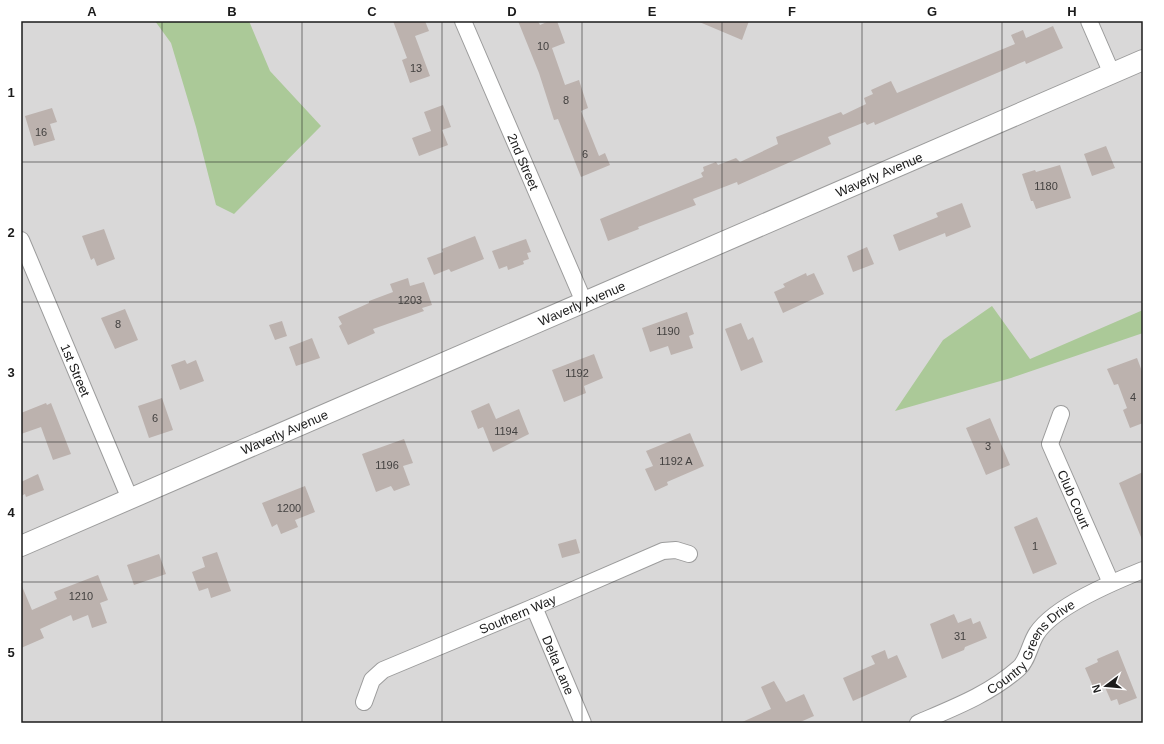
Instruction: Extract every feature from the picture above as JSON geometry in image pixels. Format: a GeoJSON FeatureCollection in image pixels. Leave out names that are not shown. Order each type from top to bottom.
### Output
{"type":"FeatureCollection","features":[{"type":"Feature","properties":{"kind":"street","name":"2nd Street"},"geometry":{"type":"LineString","coordinates":[[462,21],[584,302]]}},
{"type":"Feature","properties":{"kind":"street"},"geometry":{"type":"LineString","coordinates":[[1089,21],[1112,74]]}},
{"type":"Feature","properties":{"kind":"street","name":"Waverly Avenue"},"geometry":{"type":"LineString","coordinates":[[21,546],[1143,60]]}},
{"type":"Feature","properties":{"kind":"street","name":"1st Street"},"geometry":{"type":"LineString","coordinates":[[21,240],[130,499]]}},
{"type":"Feature","properties":{"kind":"street","name":"Club Court"},"geometry":{"type":"LineString","coordinates":[[1061,414],[1050,444],[1111,582]]}},
{"type":"Feature","properties":{"kind":"street","name":"Southern Way"},"geometry":{"type":"LineString","coordinates":[[364,702],[372,680],[382,670],[664,551],[676,550],[689,554]]}},
{"type":"Feature","properties":{"kind":"street","name":"Country Greens Drive"},"geometry":{"type":"LineString","coordinates":[[918,723],[991,689],[1020,666],[1037,632],[1058,613],[1111,582],[1143,570]]}},
{"type":"Feature","properties":{"kind":"street","name":"Delta Lane"},"geometry":{"type":"LineString","coordinates":[[534,607],[583,723]]}},
{"type":"Feature","properties":{"kind":"shaded area"},"geometry":{"type":"Polygon","coordinates":[[[21,21],[1143,21],[1143,723],[21,723],[21,21]]]}},
{"type":"Feature","properties":{"kind":"green space"},"geometry":{"type":"Polygon","coordinates":[[[155,21],[249,21],[270,71],[321,126],[234,214],[216,205],[196,127],[171,43],[155,21]]]}},
{"type":"Feature","properties":{"kind":"green space"},"geometry":{"type":"Polygon","coordinates":[[[992,306],[1030,359],[1143,310],[1143,333],[1011,378],[895,411],[943,340],[992,306]]]}},
{"type":"Feature","properties":{"kind":"building"},"geometry":{"type":"Polygon","coordinates":[[[393,21],[425,21],[429,31],[415,36],[430,76],[410,83],[402,60],[407,58],[393,21]]]}},
{"type":"Feature","properties":{"kind":"building"},"geometry":{"type":"Polygon","coordinates":[[[518,21],[538,21],[540,25],[549,21],[557,21],[565,43],[552,48],[565,85],[579,80],[588,108],[581,111],[599,156],[605,153],[610,165],[581,177],[558,119],[554,120],[539,73],[518,21]]]}},
{"type":"Feature","properties":{"kind":"building"},"geometry":{"type":"Polygon","coordinates":[[[697,21],[749,21],[742,40],[697,21]]]}},
{"type":"Feature","properties":{"kind":"building"},"geometry":{"type":"Polygon","coordinates":[[[1053,26],[1063,48],[1026,64],[1025,61],[875,125],[874,122],[867,125],[865,122],[828,137],[831,144],[738,185],[737,182],[693,199],[696,205],[638,227],[639,229],[608,241],[600,219],[703,177],[701,173],[704,171],[703,167],[716,162],[718,165],[736,158],[740,162],[778,144],[776,137],[841,112],[843,115],[866,104],[864,98],[873,94],[871,90],[891,81],[897,93],[1015,44],[1011,35],[1023,30],[1026,38],[1053,26]]]}},
{"type":"Feature","properties":{"kind":"building"},"geometry":{"type":"Polygon","coordinates":[[[443,105],[451,127],[442,130],[448,145],[419,156],[412,138],[431,131],[424,112],[443,105]]]}},
{"type":"Feature","properties":{"kind":"building"},"geometry":{"type":"Polygon","coordinates":[[[52,108],[57,122],[50,124],[55,140],[34,146],[25,116],[52,108]]]}},
{"type":"Feature","properties":{"kind":"building"},"geometry":{"type":"Polygon","coordinates":[[[1106,146],[1115,168],[1092,176],[1084,154],[1106,146]]]}},
{"type":"Feature","properties":{"kind":"building"},"geometry":{"type":"Polygon","coordinates":[[[1060,165],[1071,198],[1036,209],[1033,201],[1031,201],[1022,174],[1035,170],[1036,172],[1060,165]]]}},
{"type":"Feature","properties":{"kind":"building"},"geometry":{"type":"Polygon","coordinates":[[[962,203],[971,227],[946,237],[945,233],[899,251],[893,235],[938,217],[936,213],[962,203]]]}},
{"type":"Feature","properties":{"kind":"building"},"geometry":{"type":"Polygon","coordinates":[[[104,229],[115,259],[97,266],[94,258],[91,260],[82,236],[104,229]]]}},
{"type":"Feature","properties":{"kind":"building"},"geometry":{"type":"Polygon","coordinates":[[[475,236],[484,259],[451,272],[449,269],[434,275],[427,258],[443,252],[442,249],[475,236]]]}},
{"type":"Feature","properties":{"kind":"building"},"geometry":{"type":"Polygon","coordinates":[[[526,239],[531,252],[527,253],[529,259],[523,261],[524,264],[508,270],[507,266],[499,269],[492,251],[526,239]]]}},
{"type":"Feature","properties":{"kind":"building"},"geometry":{"type":"Polygon","coordinates":[[[867,247],[874,264],[853,272],[847,256],[867,247]]]}},
{"type":"Feature","properties":{"kind":"building"},"geometry":{"type":"Polygon","coordinates":[[[806,273],[807,276],[814,273],[824,294],[783,313],[774,292],[785,287],[783,284],[806,273]]]}},
{"type":"Feature","properties":{"kind":"building"},"geometry":{"type":"Polygon","coordinates":[[[408,278],[410,286],[424,282],[432,305],[422,308],[424,311],[373,329],[375,333],[348,345],[339,326],[342,324],[338,317],[369,303],[369,301],[393,292],[390,284],[408,278]]]}},
{"type":"Feature","properties":{"kind":"building"},"geometry":{"type":"Polygon","coordinates":[[[125,309],[138,340],[115,349],[101,318],[125,309]]]}},
{"type":"Feature","properties":{"kind":"building"},"geometry":{"type":"Polygon","coordinates":[[[687,312],[694,334],[689,336],[693,348],[671,355],[668,346],[650,352],[642,328],[687,312]]]}},
{"type":"Feature","properties":{"kind":"building"},"geometry":{"type":"Polygon","coordinates":[[[282,321],[287,336],[275,340],[269,325],[282,321]]]}},
{"type":"Feature","properties":{"kind":"building"},"geometry":{"type":"Polygon","coordinates":[[[741,323],[748,340],[753,337],[763,362],[741,371],[725,329],[741,323]]]}},
{"type":"Feature","properties":{"kind":"building"},"geometry":{"type":"Polygon","coordinates":[[[312,338],[320,358],[296,366],[289,347],[312,338]]]}},
{"type":"Feature","properties":{"kind":"building"},"geometry":{"type":"Polygon","coordinates":[[[594,354],[603,378],[584,386],[586,393],[564,402],[552,370],[594,354]]]}},
{"type":"Feature","properties":{"kind":"building"},"geometry":{"type":"Polygon","coordinates":[[[1137,358],[1143,374],[1143,423],[1130,428],[1123,410],[1127,408],[1118,384],[1114,385],[1107,369],[1137,358]]]}},
{"type":"Feature","properties":{"kind":"building"},"geometry":{"type":"Polygon","coordinates":[[[185,360],[187,364],[196,360],[204,381],[180,390],[171,365],[185,360]]]}},
{"type":"Feature","properties":{"kind":"building"},"geometry":{"type":"Polygon","coordinates":[[[162,398],[173,430],[149,438],[138,406],[162,398]]]}},
{"type":"Feature","properties":{"kind":"building"},"geometry":{"type":"Polygon","coordinates":[[[46,403],[47,405],[51,403],[71,454],[53,460],[41,427],[21,434],[21,413],[46,403]]]}},
{"type":"Feature","properties":{"kind":"building"},"geometry":{"type":"Polygon","coordinates":[[[489,403],[496,419],[519,409],[529,434],[493,452],[483,427],[478,429],[471,411],[489,403]]]}},
{"type":"Feature","properties":{"kind":"building"},"geometry":{"type":"Polygon","coordinates":[[[990,418],[1010,465],[986,475],[966,428],[990,418]]]}},
{"type":"Feature","properties":{"kind":"building"},"geometry":{"type":"Polygon","coordinates":[[[690,433],[704,466],[667,482],[668,485],[655,491],[645,469],[653,466],[646,451],[690,433]]]}},
{"type":"Feature","properties":{"kind":"building"},"geometry":{"type":"Polygon","coordinates":[[[404,439],[413,463],[403,466],[410,485],[394,491],[391,486],[376,492],[362,454],[404,439]]]}},
{"type":"Feature","properties":{"kind":"building"},"geometry":{"type":"Polygon","coordinates":[[[1143,472],[1143,542],[1119,483],[1143,472]]]}},
{"type":"Feature","properties":{"kind":"building"},"geometry":{"type":"Polygon","coordinates":[[[38,474],[44,490],[26,497],[25,494],[21,496],[21,482],[38,474]]]}},
{"type":"Feature","properties":{"kind":"building"},"geometry":{"type":"Polygon","coordinates":[[[305,486],[315,512],[295,520],[298,527],[281,534],[277,524],[272,527],[262,503],[305,486]]]}},
{"type":"Feature","properties":{"kind":"building"},"geometry":{"type":"Polygon","coordinates":[[[1037,517],[1057,564],[1033,574],[1014,527],[1037,517]]]}},
{"type":"Feature","properties":{"kind":"building"},"geometry":{"type":"Polygon","coordinates":[[[576,539],[580,553],[562,558],[558,544],[576,539]]]}},
{"type":"Feature","properties":{"kind":"building"},"geometry":{"type":"Polygon","coordinates":[[[217,552],[231,591],[211,598],[208,588],[199,591],[192,572],[205,567],[202,557],[217,552]]]}},
{"type":"Feature","properties":{"kind":"building"},"geometry":{"type":"Polygon","coordinates":[[[159,554],[166,574],[134,585],[127,565],[159,554]]]}},
{"type":"Feature","properties":{"kind":"building"},"geometry":{"type":"Polygon","coordinates":[[[98,575],[108,600],[100,603],[107,623],[92,628],[88,615],[73,621],[71,615],[40,629],[44,638],[21,648],[21,584],[32,610],[57,599],[54,592],[98,575]]]}},
{"type":"Feature","properties":{"kind":"building"},"geometry":{"type":"Polygon","coordinates":[[[954,614],[958,623],[971,618],[973,624],[980,621],[987,638],[942,659],[930,624],[954,614]]]}},
{"type":"Feature","properties":{"kind":"building"},"geometry":{"type":"Polygon","coordinates":[[[885,650],[888,659],[897,655],[907,677],[853,701],[843,678],[875,664],[871,656],[885,650]]]}},
{"type":"Feature","properties":{"kind":"building"},"geometry":{"type":"Polygon","coordinates":[[[1118,650],[1137,698],[1119,705],[1117,699],[1111,701],[1104,685],[1094,689],[1085,668],[1098,662],[1097,659],[1118,650]]]}},
{"type":"Feature","properties":{"kind":"building"},"geometry":{"type":"Polygon","coordinates":[[[774,681],[786,702],[804,694],[814,716],[798,723],[740,723],[771,709],[761,687],[774,681]]]}}]}
